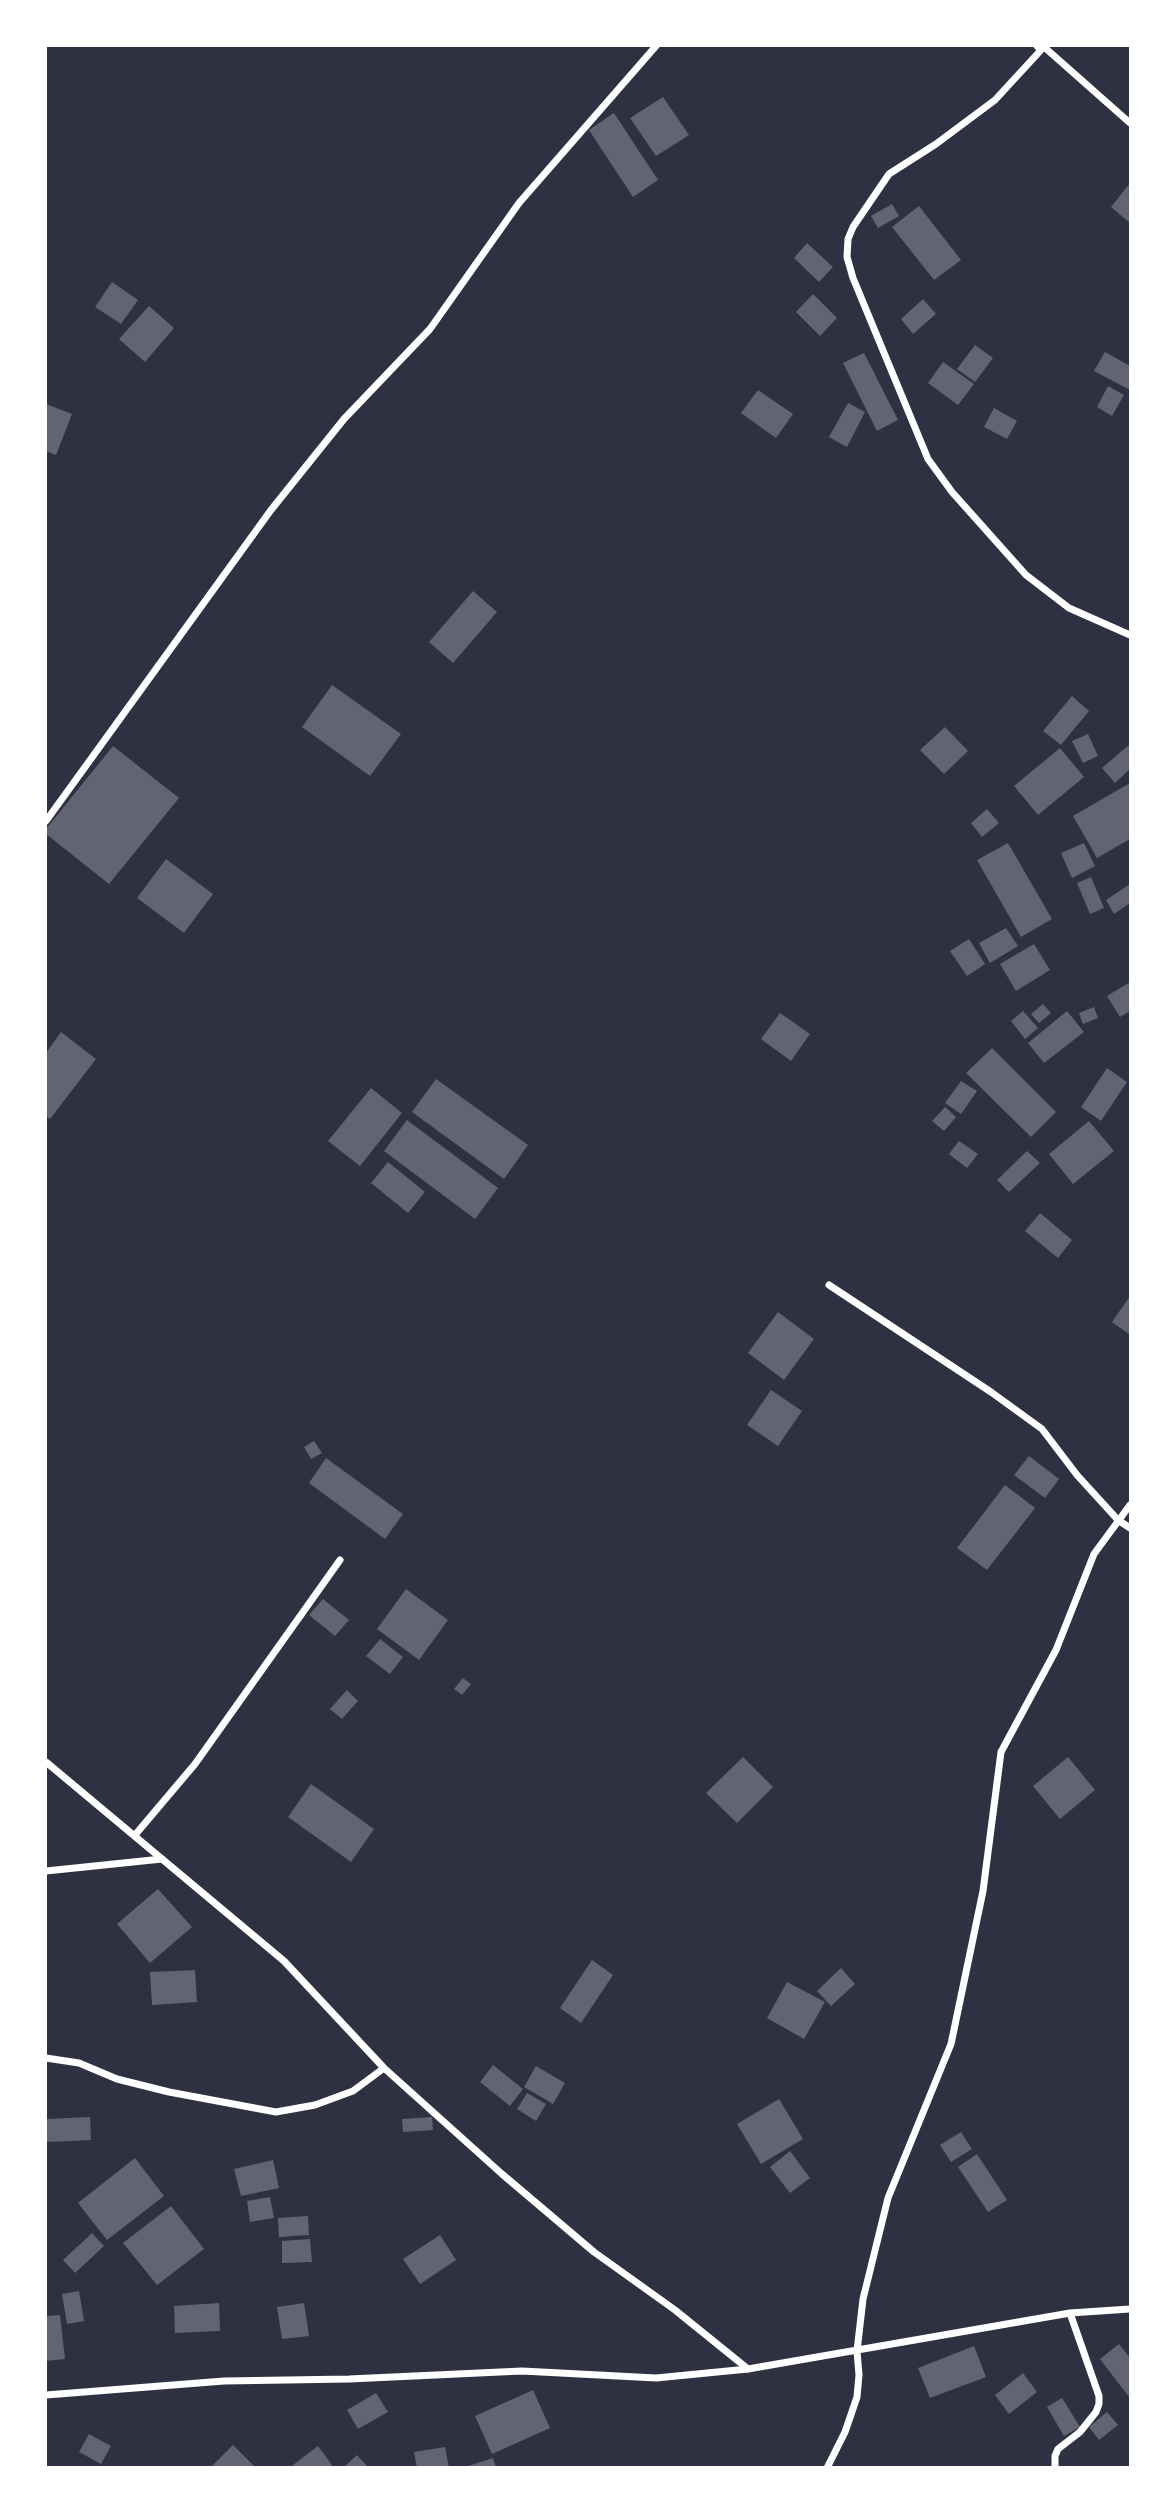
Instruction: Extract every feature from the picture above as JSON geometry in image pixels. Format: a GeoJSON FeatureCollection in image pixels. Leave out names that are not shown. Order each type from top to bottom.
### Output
{"type":"FeatureCollection","features":[{"type":"Feature","properties":{"kind":"street"},"geometry":{"type":"LineString","coordinates":[[46,821],[271,510],[344,419],[430,329],[519,203],[656,46]]}},
{"type":"Feature","properties":{"kind":"street"},"geometry":{"type":"LineString","coordinates":[[1037,46],[1041,50],[995,100],[936,144],[889,174],[853,227],[848,239],[847,257],[853,278],[928,459],[952,492],[1026,575],[1069,608],[1130,635]]}},
{"type":"Feature","properties":{"kind":"street"},"geometry":{"type":"LineString","coordinates":[[1043,46],[1130,123]]}},
{"type":"Feature","properties":{"kind":"street"},"geometry":{"type":"LineString","coordinates":[[829,1284],[1042,1429],[1077,1475],[1118,1520],[1130,1528]]}},
{"type":"Feature","properties":{"kind":"street"},"geometry":{"type":"LineString","coordinates":[[827,2468],[845,2432],[857,2397],[857,2351],[863,2299],[888,2198],[951,2044],[982,1891],[1001,1752],[1056,1650],[1094,1554],[1130,1505]]}},
{"type":"Feature","properties":{"kind":"street"},"geometry":{"type":"LineString","coordinates":[[135,1835],[195,1764],[340,1560]]}},
{"type":"Feature","properties":{"kind":"street"},"geometry":{"type":"LineString","coordinates":[[46,1762],[284,1961],[384,2068],[502,2174],[594,2252],[675,2310],[748,2369]]}},
{"type":"Feature","properties":{"kind":"street"},"geometry":{"type":"LineString","coordinates":[[46,1871],[162,1859]]}},
{"type":"Feature","properties":{"kind":"street"},"geometry":{"type":"LineString","coordinates":[[46,2058],[79,2063],[117,2079],[169,2092],[276,2112],[315,2105],[353,2091],[384,2068]]}},
{"type":"Feature","properties":{"kind":"street"},"geometry":{"type":"LineString","coordinates":[[46,2395],[225,2381],[349,2379],[522,2371],[656,2378],[748,2369],[1070,2313],[1130,2309]]}},
{"type":"Feature","properties":{"kind":"street"},"geometry":{"type":"LineString","coordinates":[[1055,2468],[1058,2449],[1080,2432],[1099,2404],[1099,2396],[1070,2313]]}},
{"type":"Feature","properties":{"kind":"building"},"geometry":{"type":"Polygon","coordinates":[[[663,97],[689,135],[656,156],[630,118],[663,97]]]}},
{"type":"Feature","properties":{"kind":"building"},"geometry":{"type":"Polygon","coordinates":[[[614,113],[658,180],[633,197],[589,130],[614,113]]]}},
{"type":"Feature","properties":{"kind":"building"},"geometry":{"type":"Polygon","coordinates":[[[1130,183],[1130,223],[1111,207],[1130,183]]]}},
{"type":"Feature","properties":{"kind":"building"},"geometry":{"type":"Polygon","coordinates":[[[892,204],[899,216],[878,228],[871,216],[892,204]]]}},
{"type":"Feature","properties":{"kind":"building"},"geometry":{"type":"Polygon","coordinates":[[[919,206],[961,260],[934,280],[892,227],[919,206]]]}},
{"type":"Feature","properties":{"kind":"building"},"geometry":{"type":"Polygon","coordinates":[[[807,243],[833,267],[819,282],[794,258],[807,243]]]}},
{"type":"Feature","properties":{"kind":"building"},"geometry":{"type":"Polygon","coordinates":[[[112,282],[138,300],[121,324],[95,307],[112,282]]]}},
{"type":"Feature","properties":{"kind":"building"},"geometry":{"type":"Polygon","coordinates":[[[813,294],[837,318],[820,336],[796,312],[813,294]]]}},
{"type":"Feature","properties":{"kind":"building"},"geometry":{"type":"Polygon","coordinates":[[[923,299],[936,314],[913,334],[901,319],[923,299]]]}},
{"type":"Feature","properties":{"kind":"building"},"geometry":{"type":"Polygon","coordinates":[[[149,306],[174,328],[145,362],[119,339],[149,306]]]}},
{"type":"Feature","properties":{"kind":"building"},"geometry":{"type":"Polygon","coordinates":[[[975,345],[993,358],[975,382],[957,369],[975,345]]]}},
{"type":"Feature","properties":{"kind":"building"},"geometry":{"type":"Polygon","coordinates":[[[1105,352],[1130,366],[1130,390],[1094,371],[1105,352]]]}},
{"type":"Feature","properties":{"kind":"building"},"geometry":{"type":"Polygon","coordinates":[[[864,353],[898,420],[877,431],[843,363],[864,353]]]}},
{"type":"Feature","properties":{"kind":"building"},"geometry":{"type":"Polygon","coordinates":[[[943,362],[974,384],[958,405],[928,383],[943,362]]]}},
{"type":"Feature","properties":{"kind":"building"},"geometry":{"type":"Polygon","coordinates":[[[1108,386],[1124,395],[1112,416],[1097,407],[1108,386]]]}},
{"type":"Feature","properties":{"kind":"building"},"geometry":{"type":"Polygon","coordinates":[[[758,390],[793,414],[776,438],[741,413],[758,390]]]}},
{"type":"Feature","properties":{"kind":"building"},"geometry":{"type":"Polygon","coordinates":[[[848,403],[865,412],[847,447],[829,437],[848,403]]]}},
{"type":"Feature","properties":{"kind":"building"},"geometry":{"type":"Polygon","coordinates":[[[46,404],[72,414],[56,455],[46,451],[46,404]]]}},
{"type":"Feature","properties":{"kind":"building"},"geometry":{"type":"Polygon","coordinates":[[[994,408],[1017,421],[1007,439],[984,427],[994,408]]]}},
{"type":"Feature","properties":{"kind":"building"},"geometry":{"type":"Polygon","coordinates":[[[473,591],[497,612],[453,663],[429,642],[473,591]]]}},
{"type":"Feature","properties":{"kind":"building"},"geometry":{"type":"Polygon","coordinates":[[[332,685],[401,734],[370,776],[302,727],[332,685]]]}},
{"type":"Feature","properties":{"kind":"building"},"geometry":{"type":"Polygon","coordinates":[[[1072,696],[1089,711],[1061,745],[1043,731],[1072,696]]]}},
{"type":"Feature","properties":{"kind":"building"},"geometry":{"type":"Polygon","coordinates":[[[945,727],[968,751],[944,774],[920,750],[945,727]]]}},
{"type":"Feature","properties":{"kind":"building"},"geometry":{"type":"Polygon","coordinates":[[[1088,734],[1098,756],[1083,763],[1072,741],[1088,734]]]}},
{"type":"Feature","properties":{"kind":"building"},"geometry":{"type":"Polygon","coordinates":[[[1130,744],[1130,769],[1115,783],[1102,768],[1130,744]]]}},
{"type":"Feature","properties":{"kind":"building"},"geometry":{"type":"Polygon","coordinates":[[[113,746],[179,798],[109,884],[46,834],[46,829],[113,746]]]}},
{"type":"Feature","properties":{"kind":"building"},"geometry":{"type":"Polygon","coordinates":[[[1060,748],[1084,777],[1038,815],[1014,786],[1060,748]]]}},
{"type":"Feature","properties":{"kind":"building"},"geometry":{"type":"Polygon","coordinates":[[[1130,783],[1130,839],[1097,858],[1073,816],[1130,783]]]}},
{"type":"Feature","properties":{"kind":"building"},"geometry":{"type":"Polygon","coordinates":[[[987,809],[999,823],[982,837],[971,823],[987,809]]]}},
{"type":"Feature","properties":{"kind":"building"},"geometry":{"type":"Polygon","coordinates":[[[1008,843],[1052,919],[1021,937],[977,860],[1008,843]]]}},
{"type":"Feature","properties":{"kind":"building"},"geometry":{"type":"Polygon","coordinates":[[[1084,843],[1095,866],[1072,878],[1061,853],[1084,843]]]}},
{"type":"Feature","properties":{"kind":"building"},"geometry":{"type":"Polygon","coordinates":[[[166,859],[213,894],[184,933],[137,898],[166,859]]]}},
{"type":"Feature","properties":{"kind":"building"},"geometry":{"type":"Polygon","coordinates":[[[1091,877],[1104,908],[1090,914],[1077,883],[1091,877]]]}},
{"type":"Feature","properties":{"kind":"building"},"geometry":{"type":"Polygon","coordinates":[[[1130,884],[1130,903],[1114,914],[1106,900],[1130,884]]]}},
{"type":"Feature","properties":{"kind":"building"},"geometry":{"type":"Polygon","coordinates":[[[1006,928],[1018,946],[990,963],[979,943],[1006,928]]]}},
{"type":"Feature","properties":{"kind":"building"},"geometry":{"type":"Polygon","coordinates":[[[969,939],[985,964],[967,976],[950,951],[969,939]]]}},
{"type":"Feature","properties":{"kind":"building"},"geometry":{"type":"Polygon","coordinates":[[[1034,944],[1050,970],[1016,991],[1000,964],[1034,944]]]}},
{"type":"Feature","properties":{"kind":"building"},"geometry":{"type":"Polygon","coordinates":[[[1130,982],[1130,1011],[1120,1017],[1107,996],[1130,982]]]}},
{"type":"Feature","properties":{"kind":"building"},"geometry":{"type":"Polygon","coordinates":[[[1043,1004],[1051,1013],[1039,1023],[1031,1014],[1043,1004]]]}},
{"type":"Feature","properties":{"kind":"building"},"geometry":{"type":"Polygon","coordinates":[[[1094,1007],[1098,1018],[1083,1024],[1079,1013],[1094,1007]]]}},
{"type":"Feature","properties":{"kind":"building"},"geometry":{"type":"Polygon","coordinates":[[[1023,1011],[1038,1028],[1025,1039],[1011,1021],[1023,1011]]]}},
{"type":"Feature","properties":{"kind":"building"},"geometry":{"type":"Polygon","coordinates":[[[1067,1011],[1084,1032],[1044,1063],[1028,1043],[1067,1011]]]}},
{"type":"Feature","properties":{"kind":"building"},"geometry":{"type":"Polygon","coordinates":[[[780,1013],[810,1034],[791,1061],[761,1039],[780,1013]]]}},
{"type":"Feature","properties":{"kind":"building"},"geometry":{"type":"Polygon","coordinates":[[[61,1032],[96,1059],[50,1119],[46,1116],[46,1053],[61,1032]]]}},
{"type":"Feature","properties":{"kind":"building"},"geometry":{"type":"Polygon","coordinates":[[[992,1048],[1056,1112],[1031,1137],[966,1073],[992,1048]]]}},
{"type":"Feature","properties":{"kind":"building"},"geometry":{"type":"Polygon","coordinates":[[[1107,1068],[1127,1082],[1101,1121],[1081,1107],[1107,1068]]]}},
{"type":"Feature","properties":{"kind":"building"},"geometry":{"type":"Polygon","coordinates":[[[436,1079],[528,1145],[504,1179],[412,1112],[436,1079]]]}},
{"type":"Feature","properties":{"kind":"building"},"geometry":{"type":"Polygon","coordinates":[[[961,1081],[977,1091],[961,1114],[945,1103],[961,1081]]]}},
{"type":"Feature","properties":{"kind":"building"},"geometry":{"type":"Polygon","coordinates":[[[371,1088],[402,1113],[360,1166],[328,1141],[371,1088]]]}},
{"type":"Feature","properties":{"kind":"building"},"geometry":{"type":"Polygon","coordinates":[[[945,1107],[956,1117],[944,1131],[932,1121],[945,1107]]]}},
{"type":"Feature","properties":{"kind":"building"},"geometry":{"type":"Polygon","coordinates":[[[407,1120],[498,1188],[475,1219],[384,1151],[407,1120]]]}},
{"type":"Feature","properties":{"kind":"building"},"geometry":{"type":"Polygon","coordinates":[[[1089,1121],[1114,1151],[1073,1184],[1049,1154],[1089,1121]]]}},
{"type":"Feature","properties":{"kind":"building"},"geometry":{"type":"Polygon","coordinates":[[[959,1141],[978,1154],[967,1168],[949,1154],[959,1141]]]}},
{"type":"Feature","properties":{"kind":"building"},"geometry":{"type":"Polygon","coordinates":[[[1027,1151],[1040,1163],[1009,1192],[997,1180],[1027,1151]]]}},
{"type":"Feature","properties":{"kind":"building"},"geometry":{"type":"Polygon","coordinates":[[[388,1162],[425,1192],[408,1213],[371,1183],[388,1162]]]}},
{"type":"Feature","properties":{"kind":"building"},"geometry":{"type":"Polygon","coordinates":[[[1040,1213],[1072,1240],[1058,1258],[1025,1231],[1040,1213]]]}},
{"type":"Feature","properties":{"kind":"building"},"geometry":{"type":"Polygon","coordinates":[[[1130,1296],[1130,1335],[1112,1322],[1130,1296]]]}},
{"type":"Feature","properties":{"kind":"building"},"geometry":{"type":"Polygon","coordinates":[[[778,1312],[814,1339],[784,1380],[748,1353],[778,1312]]]}},
{"type":"Feature","properties":{"kind":"building"},"geometry":{"type":"Polygon","coordinates":[[[771,1390],[802,1411],[778,1446],[747,1425],[771,1390]]]}},
{"type":"Feature","properties":{"kind":"building"},"geometry":{"type":"Polygon","coordinates":[[[314,1441],[322,1453],[311,1459],[304,1447],[314,1441]]]}},
{"type":"Feature","properties":{"kind":"building"},"geometry":{"type":"Polygon","coordinates":[[[1029,1456],[1059,1479],[1045,1498],[1014,1475],[1029,1456]]]}},
{"type":"Feature","properties":{"kind":"building"},"geometry":{"type":"Polygon","coordinates":[[[326,1458],[403,1514],[385,1539],[309,1483],[326,1458]]]}},
{"type":"Feature","properties":{"kind":"building"},"geometry":{"type":"Polygon","coordinates":[[[1005,1485],[1035,1508],[987,1570],[957,1548],[1005,1485]]]}},
{"type":"Feature","properties":{"kind":"building"},"geometry":{"type":"Polygon","coordinates":[[[406,1589],[448,1620],[419,1660],[377,1629],[406,1589]]]}},
{"type":"Feature","properties":{"kind":"building"},"geometry":{"type":"Polygon","coordinates":[[[323,1599],[349,1620],[335,1636],[309,1615],[323,1599]]]}},
{"type":"Feature","properties":{"kind":"building"},"geometry":{"type":"Polygon","coordinates":[[[380,1639],[403,1657],[390,1674],[366,1656],[380,1639]]]}},
{"type":"Feature","properties":{"kind":"building"},"geometry":{"type":"Polygon","coordinates":[[[463,1678],[471,1684],[462,1695],[454,1689],[463,1678]]]}},
{"type":"Feature","properties":{"kind":"building"},"geometry":{"type":"Polygon","coordinates":[[[347,1690],[358,1701],[342,1719],[330,1709],[347,1690]]]}},
{"type":"Feature","properties":{"kind":"building"},"geometry":{"type":"Polygon","coordinates":[[[743,1757],[773,1787],[737,1823],[706,1793],[743,1757]]]}},
{"type":"Feature","properties":{"kind":"building"},"geometry":{"type":"Polygon","coordinates":[[[1068,1757],[1095,1790],[1060,1819],[1033,1786],[1068,1757]]]}},
{"type":"Feature","properties":{"kind":"building"},"geometry":{"type":"Polygon","coordinates":[[[311,1784],[374,1829],[351,1862],[288,1817],[311,1784]]]}},
{"type":"Feature","properties":{"kind":"building"},"geometry":{"type":"Polygon","coordinates":[[[158,1889],[192,1927],[150,1963],[117,1924],[158,1889]]]}},
{"type":"Feature","properties":{"kind":"building"},"geometry":{"type":"Polygon","coordinates":[[[592,1960],[613,1975],[581,2023],[560,2008],[592,1960]]]}},
{"type":"Feature","properties":{"kind":"building"},"geometry":{"type":"Polygon","coordinates":[[[841,1968],[855,1984],[831,2006],[817,1991],[841,1968]]]}},
{"type":"Feature","properties":{"kind":"building"},"geometry":{"type":"Polygon","coordinates":[[[195,1970],[197,2002],[152,2005],[150,1972],[195,1970]]]}},
{"type":"Feature","properties":{"kind":"building"},"geometry":{"type":"Polygon","coordinates":[[[787,1982],[825,2002],[804,2039],[767,2018],[787,1982]]]}},
{"type":"Feature","properties":{"kind":"building"},"geometry":{"type":"Polygon","coordinates":[[[493,2065],[523,2089],[510,2106],[480,2082],[493,2065]]]}},
{"type":"Feature","properties":{"kind":"building"},"geometry":{"type":"Polygon","coordinates":[[[536,2066],[565,2083],[553,2104],[524,2087],[536,2066]]]}},
{"type":"Feature","properties":{"kind":"building"},"geometry":{"type":"Polygon","coordinates":[[[527,2093],[546,2104],[536,2121],[517,2109],[527,2093]]]}},
{"type":"Feature","properties":{"kind":"building"},"geometry":{"type":"Polygon","coordinates":[[[779,2099],[803,2139],[761,2164],[737,2124],[779,2099]]]}},
{"type":"Feature","properties":{"kind":"building"},"geometry":{"type":"Polygon","coordinates":[[[90,2117],[91,2140],[46,2142],[46,2119],[90,2117]]]}},
{"type":"Feature","properties":{"kind":"building"},"geometry":{"type":"Polygon","coordinates":[[[432,2117],[433,2130],[403,2132],[402,2119],[432,2117]]]}},
{"type":"Feature","properties":{"kind":"building"},"geometry":{"type":"Polygon","coordinates":[[[961,2132],[972,2149],[951,2162],[940,2145],[961,2132]]]}},
{"type":"Feature","properties":{"kind":"building"},"geometry":{"type":"Polygon","coordinates":[[[790,2151],[810,2178],[790,2193],[770,2167],[790,2151]]]}},
{"type":"Feature","properties":{"kind":"building"},"geometry":{"type":"Polygon","coordinates":[[[977,2154],[1007,2200],[988,2212],[958,2167],[977,2154]]]}},
{"type":"Feature","properties":{"kind":"building"},"geometry":{"type":"Polygon","coordinates":[[[135,2158],[164,2196],[107,2240],[78,2203],[135,2158]]]}},
{"type":"Feature","properties":{"kind":"building"},"geometry":{"type":"Polygon","coordinates":[[[273,2160],[279,2188],[241,2196],[234,2169],[273,2160]]]}},
{"type":"Feature","properties":{"kind":"building"},"geometry":{"type":"Polygon","coordinates":[[[270,2197],[274,2218],[250,2222],[247,2201],[270,2197]]]}},
{"type":"Feature","properties":{"kind":"building"},"geometry":{"type":"Polygon","coordinates":[[[171,2206],[204,2249],[157,2285],[123,2243],[171,2206]]]}},
{"type":"Feature","properties":{"kind":"building"},"geometry":{"type":"Polygon","coordinates":[[[308,2216],[309,2235],[279,2237],[278,2218],[308,2216]]]}},
{"type":"Feature","properties":{"kind":"building"},"geometry":{"type":"Polygon","coordinates":[[[92,2233],[104,2246],[75,2273],[63,2260],[92,2233]]]}},
{"type":"Feature","properties":{"kind":"building"},"geometry":{"type":"Polygon","coordinates":[[[440,2235],[456,2260],[420,2284],[403,2259],[440,2235]]]}},
{"type":"Feature","properties":{"kind":"building"},"geometry":{"type":"Polygon","coordinates":[[[310,2239],[312,2262],[282,2263],[282,2241],[310,2239]]]}},
{"type":"Feature","properties":{"kind":"building"},"geometry":{"type":"Polygon","coordinates":[[[79,2291],[84,2321],[67,2324],[62,2294],[79,2291]]]}},
{"type":"Feature","properties":{"kind":"building"},"geometry":{"type":"Polygon","coordinates":[[[219,2303],[220,2331],[175,2333],[174,2306],[219,2303]]]}},
{"type":"Feature","properties":{"kind":"building"},"geometry":{"type":"Polygon","coordinates":[[[304,2303],[309,2336],[282,2339],[277,2307],[304,2303]]]}},
{"type":"Feature","properties":{"kind":"building"},"geometry":{"type":"Polygon","coordinates":[[[60,2315],[65,2359],[46,2361],[46,2316],[60,2315]]]}},
{"type":"Feature","properties":{"kind":"building"},"geometry":{"type":"Polygon","coordinates":[[[1119,2344],[1130,2358],[1129,2397],[1100,2359],[1119,2344]]]}},
{"type":"Feature","properties":{"kind":"building"},"geometry":{"type":"Polygon","coordinates":[[[974,2346],[986,2377],[930,2398],[918,2368],[974,2346]]]}},
{"type":"Feature","properties":{"kind":"building"},"geometry":{"type":"Polygon","coordinates":[[[1023,2373],[1037,2392],[1009,2414],[995,2395],[1023,2373]]]}},
{"type":"Feature","properties":{"kind":"building"},"geometry":{"type":"Polygon","coordinates":[[[533,2390],[550,2428],[492,2454],[475,2416],[533,2390]]]}},
{"type":"Feature","properties":{"kind":"building"},"geometry":{"type":"Polygon","coordinates":[[[376,2393],[388,2412],[358,2429],[347,2410],[376,2393]]]}},
{"type":"Feature","properties":{"kind":"building"},"geometry":{"type":"Polygon","coordinates":[[[1062,2398],[1080,2427],[1064,2436],[1047,2407],[1062,2398]]]}},
{"type":"Feature","properties":{"kind":"building"},"geometry":{"type":"Polygon","coordinates":[[[1107,2412],[1118,2425],[1099,2440],[1089,2427],[1107,2412]]]}},
{"type":"Feature","properties":{"kind":"building"},"geometry":{"type":"Polygon","coordinates":[[[89,2434],[111,2446],[101,2464],[79,2452],[89,2434]]]}},
{"type":"Feature","properties":{"kind":"building"},"geometry":{"type":"Polygon","coordinates":[[[233,2445],[256,2468],[210,2468],[233,2445]]]}},
{"type":"Feature","properties":{"kind":"building"},"geometry":{"type":"Polygon","coordinates":[[[318,2446],[332,2465],[329,2468],[294,2468],[293,2465],[318,2446]]]}},
{"type":"Feature","properties":{"kind":"building"},"geometry":{"type":"Polygon","coordinates":[[[445,2447],[449,2468],[417,2468],[414,2452],[445,2447]]]}},
{"type":"Feature","properties":{"kind":"building"},"geometry":{"type":"Polygon","coordinates":[[[357,2455],[369,2468],[343,2468],[357,2455]]]}},
{"type":"Feature","properties":{"kind":"building"},"geometry":{"type":"Polygon","coordinates":[[[493,2458],[496,2468],[465,2468],[465,2467],[493,2458]]]}}]}
